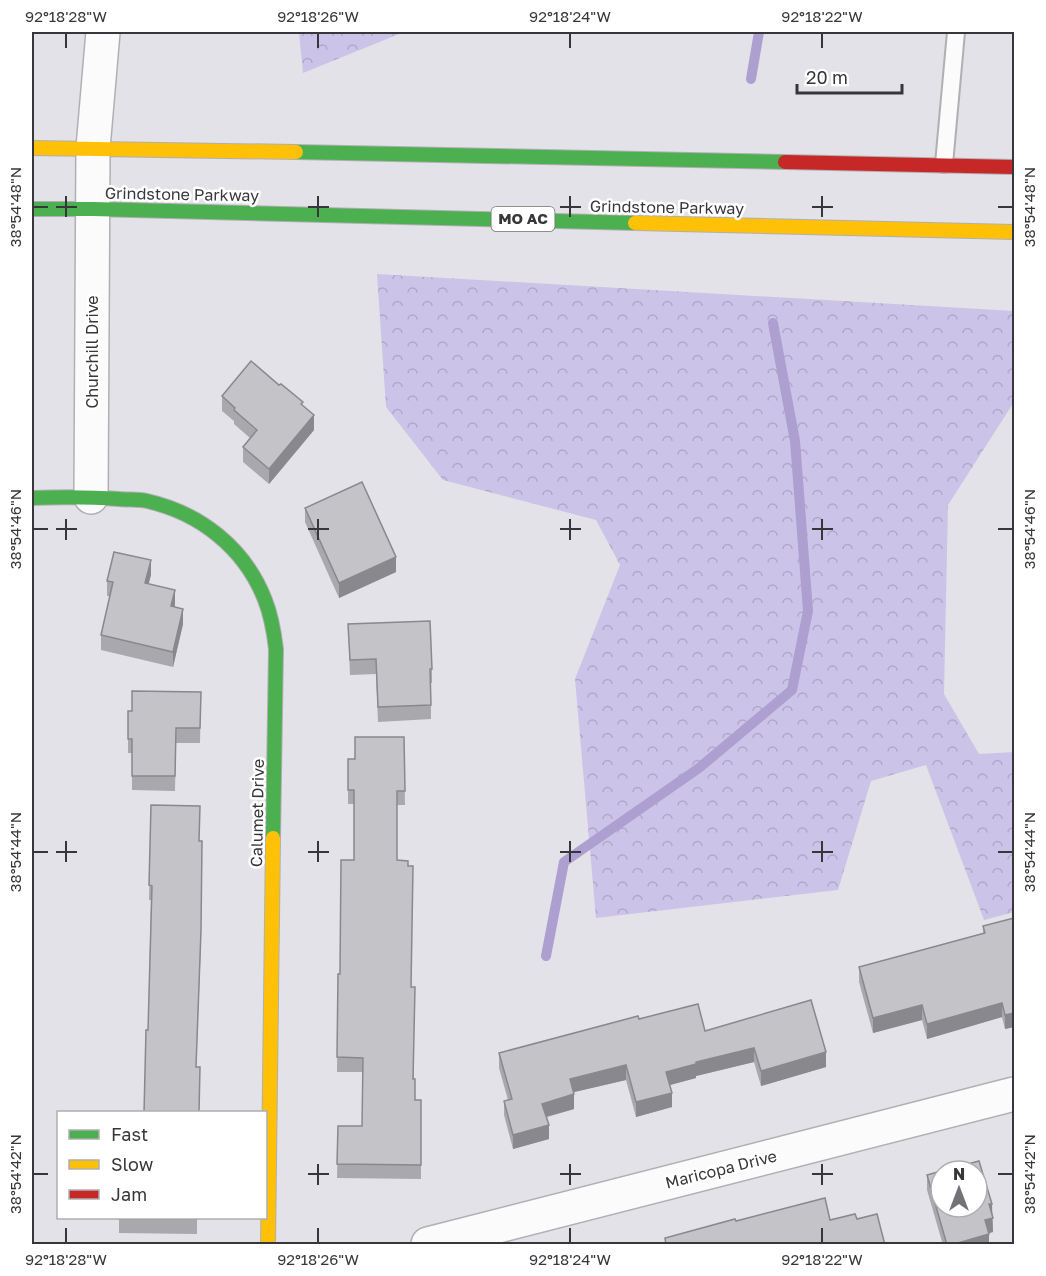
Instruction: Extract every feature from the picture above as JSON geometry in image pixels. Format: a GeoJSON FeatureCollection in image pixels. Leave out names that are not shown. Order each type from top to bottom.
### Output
{"type":"FeatureCollection","features":[{"type":"Feature","properties":{"kind":"main road"},"geometry":{"type":"LineString","coordinates":[[32,148],[1014,166]]}},
{"type":"Feature","properties":{"kind":"main road","name":"Grindstone Parkway"},"geometry":{"type":"LineString","coordinates":[[32,209],[93,208],[1014,232]]}},
{"type":"Feature","properties":{"kind":"main road"},"geometry":{"type":"LineString","coordinates":[[32,498],[91,497]]}},
{"type":"Feature","properties":{"kind":"main road","name":"Calumet Drive"},"geometry":{"type":"LineString","coordinates":[[91,497],[147,501],[188,514],[219,534],[241,555],[256,579],[268,606],[274,628],[276,649],[268,1245]]}},
{"type":"Feature","properties":{"kind":"street","name":"Churchill Drive"},"geometry":{"type":"LineString","coordinates":[[91,497],[93,148],[103,32]]}},
{"type":"Feature","properties":{"kind":"street","name":"Maricopa Drive"},"geometry":{"type":"LineString","coordinates":[[428,1245],[1014,1094]]}},
{"type":"Feature","properties":{"kind":"lane"},"geometry":{"type":"LineString","coordinates":[[944,164],[956,32]]}},
{"type":"Feature","properties":{"kind":"green space"},"geometry":{"type":"Polygon","coordinates":[[[299,32],[404,32],[303,73],[299,32]]]}},
{"type":"Feature","properties":{"kind":"green space"},"geometry":{"type":"Polygon","coordinates":[[[377,274],[1014,311],[1014,402],[948,505],[944,694],[979,754],[1014,752],[1014,912],[984,920],[926,765],[871,781],[838,890],[596,918],[575,679],[620,565],[596,520],[443,480],[386,407],[377,274]]]}},
{"type":"Feature","properties":{"kind":"building"},"geometry":{"type":"Polygon","coordinates":[[[251,361],[303,402],[301,404],[314,415],[269,469],[243,447],[257,430],[222,396],[251,361]]]}},
{"type":"Feature","properties":{"kind":"building"},"geometry":{"type":"Polygon","coordinates":[[[362,482],[396,557],[339,583],[305,508],[362,482]]]}},
{"type":"Feature","properties":{"kind":"building"},"geometry":{"type":"Polygon","coordinates":[[[114,552],[151,560],[145,583],[175,590],[171,606],[183,609],[173,652],[101,635],[113,582],[107,581],[114,552]]]}},
{"type":"Feature","properties":{"kind":"building"},"geometry":{"type":"Polygon","coordinates":[[[430,621],[431,705],[378,707],[376,659],[350,660],[348,624],[430,621]]]}},
{"type":"Feature","properties":{"kind":"building"},"geometry":{"type":"Polygon","coordinates":[[[132,691],[201,692],[200,728],[176,728],[175,776],[132,776],[132,739],[128,739],[128,711],[132,711],[132,691]]]}},
{"type":"Feature","properties":{"kind":"building"},"geometry":{"type":"Polygon","coordinates":[[[355,737],[404,737],[405,791],[397,791],[397,860],[408,861],[408,866],[413,866],[411,987],[415,987],[413,1079],[415,1079],[415,1100],[421,1100],[421,1165],[337,1164],[338,1126],[362,1126],[363,1058],[337,1057],[341,860],[354,860],[354,790],[348,790],[348,759],[355,759],[355,737]]]}},
{"type":"Feature","properties":{"kind":"building"},"geometry":{"type":"Polygon","coordinates":[[[151,805],[200,806],[201,930],[196,1067],[200,1067],[199,1111],[144,1111],[152,886],[149,885],[151,805]]]}},
{"type":"Feature","properties":{"kind":"building"},"geometry":{"type":"Polygon","coordinates":[[[1014,918],[1014,1013],[1005,1015],[1002,1003],[927,1024],[922,1005],[873,1018],[859,967],[985,933],[983,926],[1014,918]]]}},
{"type":"Feature","properties":{"kind":"building"},"geometry":{"type":"Polygon","coordinates":[[[811,1000],[826,1052],[761,1071],[754,1048],[696,1062],[696,1064],[666,1072],[672,1093],[636,1102],[626,1065],[570,1079],[574,1094],[542,1104],[549,1125],[513,1135],[504,1101],[512,1099],[499,1053],[638,1016],[639,1019],[698,1004],[705,1031],[811,1000]]]}},
{"type":"Feature","properties":{"kind":"building"},"geometry":{"type":"Polygon","coordinates":[[[825,1198],[830,1220],[855,1214],[857,1219],[877,1214],[885,1245],[666,1245],[665,1238],[825,1198]]]}},
{"type":"Feature","properties":{"kind":"building"},"geometry":{"type":"Polygon","coordinates":[[[989,1204],[993,1218],[989,1219],[989,1204]]]}},
{"type":"Feature","properties":{"kind":"building"},"geometry":{"type":"Polygon","coordinates":[[[940,1219],[989,1219],[985,1220],[989,1234],[947,1245],[940,1219]]]}},
{"type":"Feature","properties":{"kind":"waterway"},"geometry":{"type":"LineString","coordinates":[[751,79],[759,32]]}},
{"type":"Feature","properties":{"kind":"waterway"},"geometry":{"type":"LineString","coordinates":[[546,956],[564,862],[699,768],[792,690],[808,611],[795,441],[773,323]]}},
{"type":"Feature","properties":{"kind":"traffic: fast"},"geometry":{"type":"LineString","coordinates":[[296,152],[785,162]]}},
{"type":"Feature","properties":{"kind":"traffic: fast"},"geometry":{"type":"LineString","coordinates":[[32,209],[635,223]]}},
{"type":"Feature","properties":{"kind":"traffic: fast"},"geometry":{"type":"LineString","coordinates":[[32,498],[147,501],[185,514],[202,524],[233,549],[246,564],[267,606],[276,649],[273,838]]}},
{"type":"Feature","properties":{"kind":"traffic: slow"},"geometry":{"type":"LineString","coordinates":[[32,148],[296,152]]}},
{"type":"Feature","properties":{"kind":"traffic: slow"},"geometry":{"type":"LineString","coordinates":[[635,223],[1014,232]]}},
{"type":"Feature","properties":{"kind":"traffic: slow"},"geometry":{"type":"LineString","coordinates":[[268,1244],[273,838]]}},
{"type":"Feature","properties":{"kind":"traffic: jam"},"geometry":{"type":"LineString","coordinates":[[785,162],[1014,167]]}}]}
